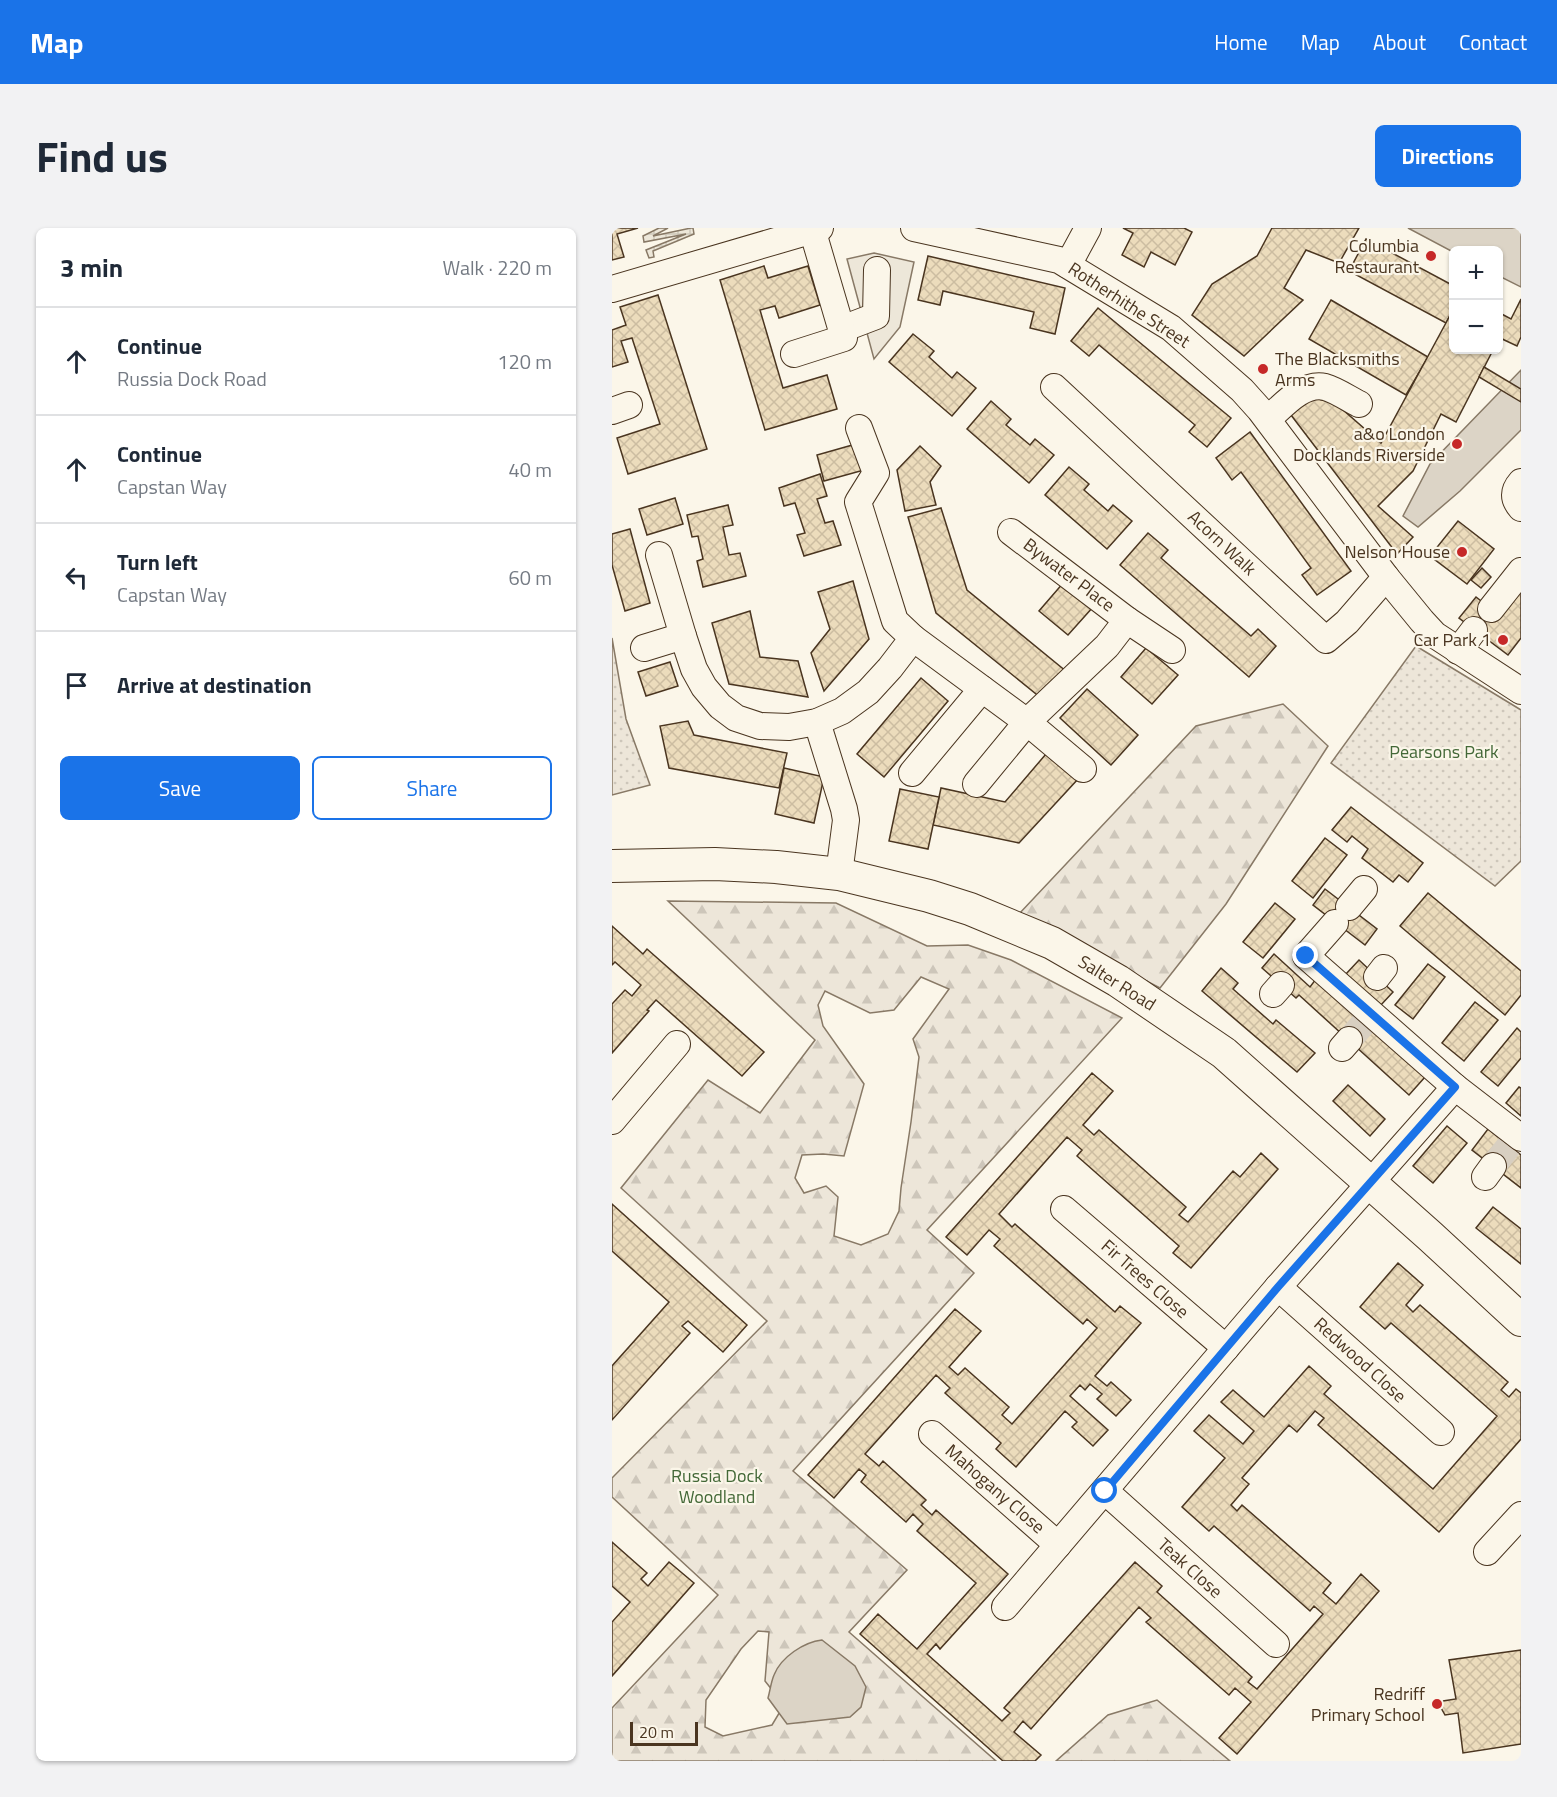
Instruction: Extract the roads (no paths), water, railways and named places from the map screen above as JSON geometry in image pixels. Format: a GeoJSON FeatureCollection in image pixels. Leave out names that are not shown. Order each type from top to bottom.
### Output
{"type":"FeatureCollection","features":[{"type":"Feature","properties":{"kind":"main road","name":"Salter Road"},"geometry":{"type":"LineString","coordinates":[[612,866],[714,864],[776,867],[839,874],[929,896],[986,914],[1052,943],[1118,981],[1224,1053],[1521,1320]]}},
{"type":"Feature","properties":{"kind":"street","name":"Rotherhithe Street"},"geometry":{"type":"LineString","coordinates":[[914,228],[1059,260],[1179,334],[1242,390],[1268,419],[1386,577],[1435,635],[1521,692]]}},
{"type":"Feature","properties":{"kind":"street"},"geometry":{"type":"LineString","coordinates":[[1068,265],[1088,228]]}},
{"type":"Feature","properties":{"kind":"street"},"geometry":{"type":"LineString","coordinates":[[612,289],[783,233],[816,229],[844,339],[794,354]]}},
{"type":"Feature","properties":{"kind":"street"},"geometry":{"type":"LineString","coordinates":[[842,329],[876,316],[876,270]]}},
{"type":"Feature","properties":{"kind":"street","name":"Acorn Walk"},"geometry":{"type":"LineString","coordinates":[[1054,387],[1326,640],[1347,622],[1386,577]]}},
{"type":"Feature","properties":{"kind":"street"},"geometry":{"type":"LineString","coordinates":[[1268,419],[1295,396],[1314,387],[1325,387],[1359,404]]}},
{"type":"Feature","properties":{"kind":"street"},"geometry":{"type":"LineString","coordinates":[[859,428],[876,473],[858,502],[895,621],[913,638],[1027,722],[1083,769]]}},
{"type":"Feature","properties":{"kind":"street"},"geometry":{"type":"LineString","coordinates":[[1521,482],[1516,487],[1514,496],[1521,508]]}},
{"type":"Feature","properties":{"kind":"street","name":"Bywater Place"},"geometry":{"type":"LineString","coordinates":[[1011,532],[1127,620],[1172,650]]}},
{"type":"Feature","properties":{"kind":"street"},"geometry":{"type":"LineString","coordinates":[[659,555],[694,669],[704,687],[720,706],[736,718],[760,726],[789,727],[817,722],[842,711],[868,692],[913,638]]}},
{"type":"Feature","properties":{"kind":"street"},"geometry":{"type":"LineString","coordinates":[[1491,609],[1521,571]]}},
{"type":"Feature","properties":{"kind":"street","name":"Bywater Place"},"geometry":{"type":"LineString","coordinates":[[976,784],[1027,722],[1107,646],[1127,620]]}},
{"type":"Feature","properties":{"kind":"street"},"geometry":{"type":"LineString","coordinates":[[1458,651],[1474,630]]}},
{"type":"Feature","properties":{"kind":"street"},"geometry":{"type":"LineString","coordinates":[[644,648],[683,636]]}},
{"type":"Feature","properties":{"kind":"street"},"geometry":{"type":"LineString","coordinates":[[912,773],[982,689]]}},
{"type":"Feature","properties":{"kind":"street"},"geometry":{"type":"LineString","coordinates":[[817,722],[846,820],[839,874]]}},
{"type":"Feature","properties":{"kind":"street"},"geometry":{"type":"LineString","coordinates":[[1349,906],[1288,976],[1364,1008],[1517,1137]]}},
{"type":"Feature","properties":{"kind":"street"},"geometry":{"type":"LineString","coordinates":[[612,1121],[677,1044]]}},
{"type":"Feature","properties":{"kind":"street"},"geometry":{"type":"LineString","coordinates":[[1005,1607],[1278,1287],[1455,1087]]}},
{"type":"Feature","properties":{"kind":"street","name":"Fir Trees Close"},"geometry":{"type":"LineString","coordinates":[[1064,1209],[1226,1348]]}},
{"type":"Feature","properties":{"kind":"street","name":"Redwood Close"},"geometry":{"type":"LineString","coordinates":[[1278,1287],[1441,1432]]}},
{"type":"Feature","properties":{"kind":"street","name":"Mahogany Close"},"geometry":{"type":"LineString","coordinates":[[932,1434],[1059,1545]]}},
{"type":"Feature","properties":{"kind":"street","name":"Teak Close"},"geometry":{"type":"LineString","coordinates":[[1105,1491],[1276,1644]]}},
{"type":"Feature","properties":{"kind":"street"},"geometry":{"type":"LineString","coordinates":[[1487,1552],[1517,1527]]}},
{"type":"Feature","properties":{"kind":"tunnel"},"geometry":{"type":"LineString","coordinates":[[1349,1040],[1364,1023]]}},
{"type":"Feature","properties":{"kind":"tunnel"},"geometry":{"type":"LineString","coordinates":[[1493,1166],[1509,1146]]}},
{"type":"Feature","properties":{"kind":"place","name":"Columbia Restaurant"},"geometry":{"type":"Point","coordinates":[1431,256]}},
{"type":"Feature","properties":{"kind":"place","name":"The Blacksmiths Arms"},"geometry":{"type":"Point","coordinates":[1263,369]}},
{"type":"Feature","properties":{"kind":"place","name":"a&o London Docklands Riverside"},"geometry":{"type":"Point","coordinates":[1457,444]}},
{"type":"Feature","properties":{"kind":"place","name":"Nelson House"},"geometry":{"type":"Point","coordinates":[1462,552]}},
{"type":"Feature","properties":{"kind":"place","name":"Car Park 1"},"geometry":{"type":"Point","coordinates":[1503,640]}},
{"type":"Feature","properties":{"kind":"place","name":"Redriff Primary School"},"geometry":{"type":"Point","coordinates":[1437,1704]}},
{"type":"Feature","properties":{"kind":"park label","name":"Pearsons Park"},"geometry":{"type":"Point","coordinates":[1444,752]}},
{"type":"Feature","properties":{"kind":"park label","name":"Russia Dock Woodland"},"geometry":{"type":"Point","coordinates":[717,1486]}}]}
